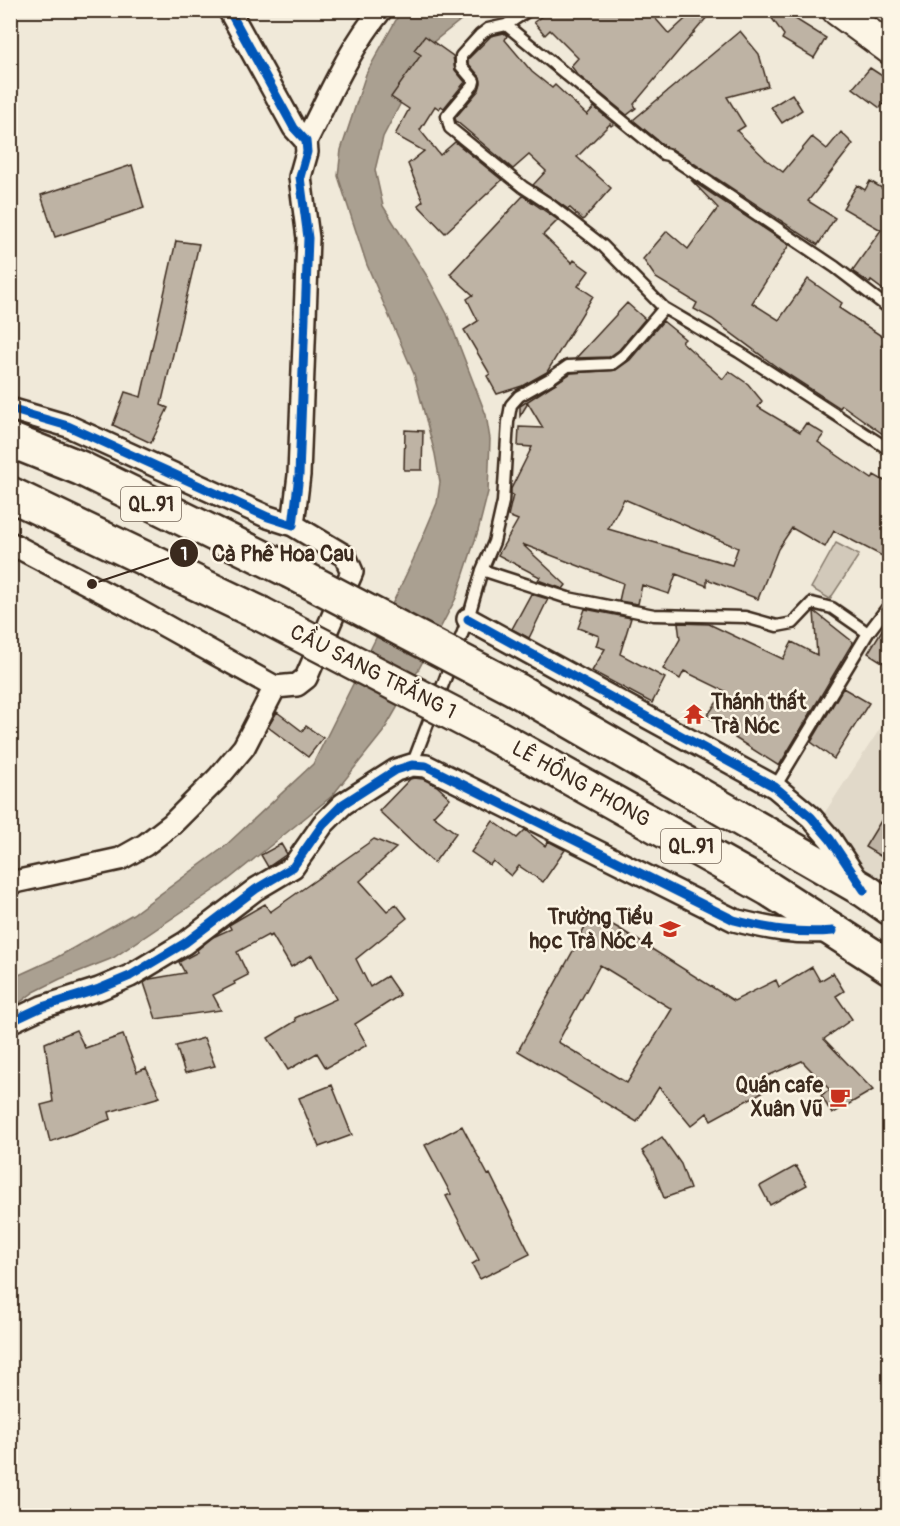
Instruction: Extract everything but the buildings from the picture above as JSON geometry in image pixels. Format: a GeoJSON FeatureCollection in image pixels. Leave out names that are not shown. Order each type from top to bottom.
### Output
{"type":"FeatureCollection","features":[{"type":"Feature","properties":{"kind":"highway","name":"QL.91"},"geometry":{"type":"LineString","coordinates":[[10,440],[80,468],[290,571],[517,690],[877,899]]}},
{"type":"Feature","properties":{"kind":"highway","name":"CẦU SANG TRẮNG 1"},"geometry":{"type":"LineString","coordinates":[[15,498],[259,613],[488,732]]}},
{"type":"Feature","properties":{"kind":"highway","name":"LÊ HỒNG PHONG"},"geometry":{"type":"LineString","coordinates":[[488,732],[769,889],[890,967]]}},
{"type":"Feature","properties":{"kind":"street"},"geometry":{"type":"LineString","coordinates":[[229,10],[294,128],[307,146]]}},
{"type":"Feature","properties":{"kind":"street"},"geometry":{"type":"LineString","coordinates":[[292,525],[298,475],[309,238],[300,177],[307,146],[345,62],[363,32],[381,10]]}},
{"type":"Feature","properties":{"kind":"street"},"geometry":{"type":"LineString","coordinates":[[837,10],[890,49]]}},
{"type":"Feature","properties":{"kind":"street"},"geometry":{"type":"LineString","coordinates":[[10,409],[53,421],[136,456],[268,518],[292,525],[345,556],[352,572],[306,678],[297,686],[275,687],[10,543]]}},
{"type":"Feature","properties":{"kind":"street"},"geometry":{"type":"LineString","coordinates":[[45,454],[38,439],[39,430],[44,424],[53,421]]}},
{"type":"Feature","properties":{"kind":"street"},"geometry":{"type":"LineString","coordinates":[[468,619],[775,787],[811,817],[877,899]]}},
{"type":"Feature","properties":{"kind":"street"},"geometry":{"type":"LineString","coordinates":[[10,883],[120,859],[145,845],[172,824],[237,755],[275,687]]}},
{"type":"Feature","properties":{"kind":"street"},"geometry":{"type":"LineString","coordinates":[[10,1022],[42,1007],[99,989],[130,976],[185,943],[256,889],[293,867],[323,824],[343,804],[396,770],[412,765],[426,766],[734,920],[770,930],[808,933],[833,931]]}},
{"type":"Feature","properties":{"kind":"lane"},"geometry":{"type":"LineString","coordinates":[[529,10],[506,25],[488,29],[461,56],[461,66],[474,81],[447,116],[450,128],[603,246],[664,308],[739,352],[890,450]]}},
{"type":"Feature","properties":{"kind":"lane"},"geometry":{"type":"LineString","coordinates":[[506,25],[663,154],[668,155],[835,267],[890,309]]}},
{"type":"Feature","properties":{"kind":"lane"},"geometry":{"type":"LineString","coordinates":[[412,765],[468,619],[482,570],[495,542],[503,502],[511,405],[519,396],[567,366],[612,363],[624,356],[664,308]]}},
{"type":"Feature","properties":{"kind":"lane"},"geometry":{"type":"LineString","coordinates":[[482,570],[568,598],[654,615],[745,617],[777,626],[793,623],[812,603],[832,608],[868,633]]}},
{"type":"Feature","properties":{"kind":"lane"},"geometry":{"type":"LineString","coordinates":[[775,787],[868,633],[890,604]]}},
{"type":"Feature","properties":{"kind":"shaded area"},"geometry":{"type":"Polygon","coordinates":[[[401,11],[472,11],[432,43],[383,137],[375,170],[383,206],[427,276],[447,314],[486,415],[490,439],[488,492],[456,598],[383,732],[332,796],[223,884],[113,958],[34,992],[11,1009],[10,979],[54,959],[133,914],[223,848],[313,764],[376,638],[437,503],[440,482],[414,374],[367,265],[338,176],[341,150],[366,74],[401,11]]]}},
{"type":"Feature","properties":{"kind":"shaded area"},"geometry":{"type":"Polygon","coordinates":[[[836,543],[859,555],[830,599],[811,588],[836,543]]]}},
{"type":"Feature","properties":{"kind":"shaded area"},"geometry":{"type":"Polygon","coordinates":[[[889,715],[889,887],[810,835],[889,715]]]}},
{"type":"Feature","properties":{"kind":"cycle path"},"geometry":{"type":"LineString","coordinates":[[10,409],[68,426],[268,517],[293,525],[299,475],[308,238],[300,177],[307,152],[306,141],[294,128],[229,10]]}},
{"type":"Feature","properties":{"kind":"cycle path"},"geometry":{"type":"LineString","coordinates":[[468,619],[775,787],[811,817],[830,839],[864,890]]}},
{"type":"Feature","properties":{"kind":"cycle path"},"geometry":{"type":"LineString","coordinates":[[10,1022],[42,1007],[99,989],[130,976],[185,943],[256,889],[293,867],[323,824],[343,804],[396,770],[412,765],[426,766],[734,920],[783,930],[833,931]]}},
{"type":"Feature","properties":{"kind":"place","name":"Cà Phê Hoa Cau"},"geometry":{"type":"Point","coordinates":[92,584]}},
{"type":"Feature","properties":{"kind":"place","name":"Thánh thất Trà Nóc"},"geometry":{"type":"Point","coordinates":[694,714]}},
{"type":"Feature","properties":{"kind":"place","name":"Trường Tiểu học Trà Nóc 4"},"geometry":{"type":"Point","coordinates":[670,929]}},
{"type":"Feature","properties":{"kind":"place","name":"Quán cafe Xuân Vũ"},"geometry":{"type":"Point","coordinates":[840,1097]}}]}
